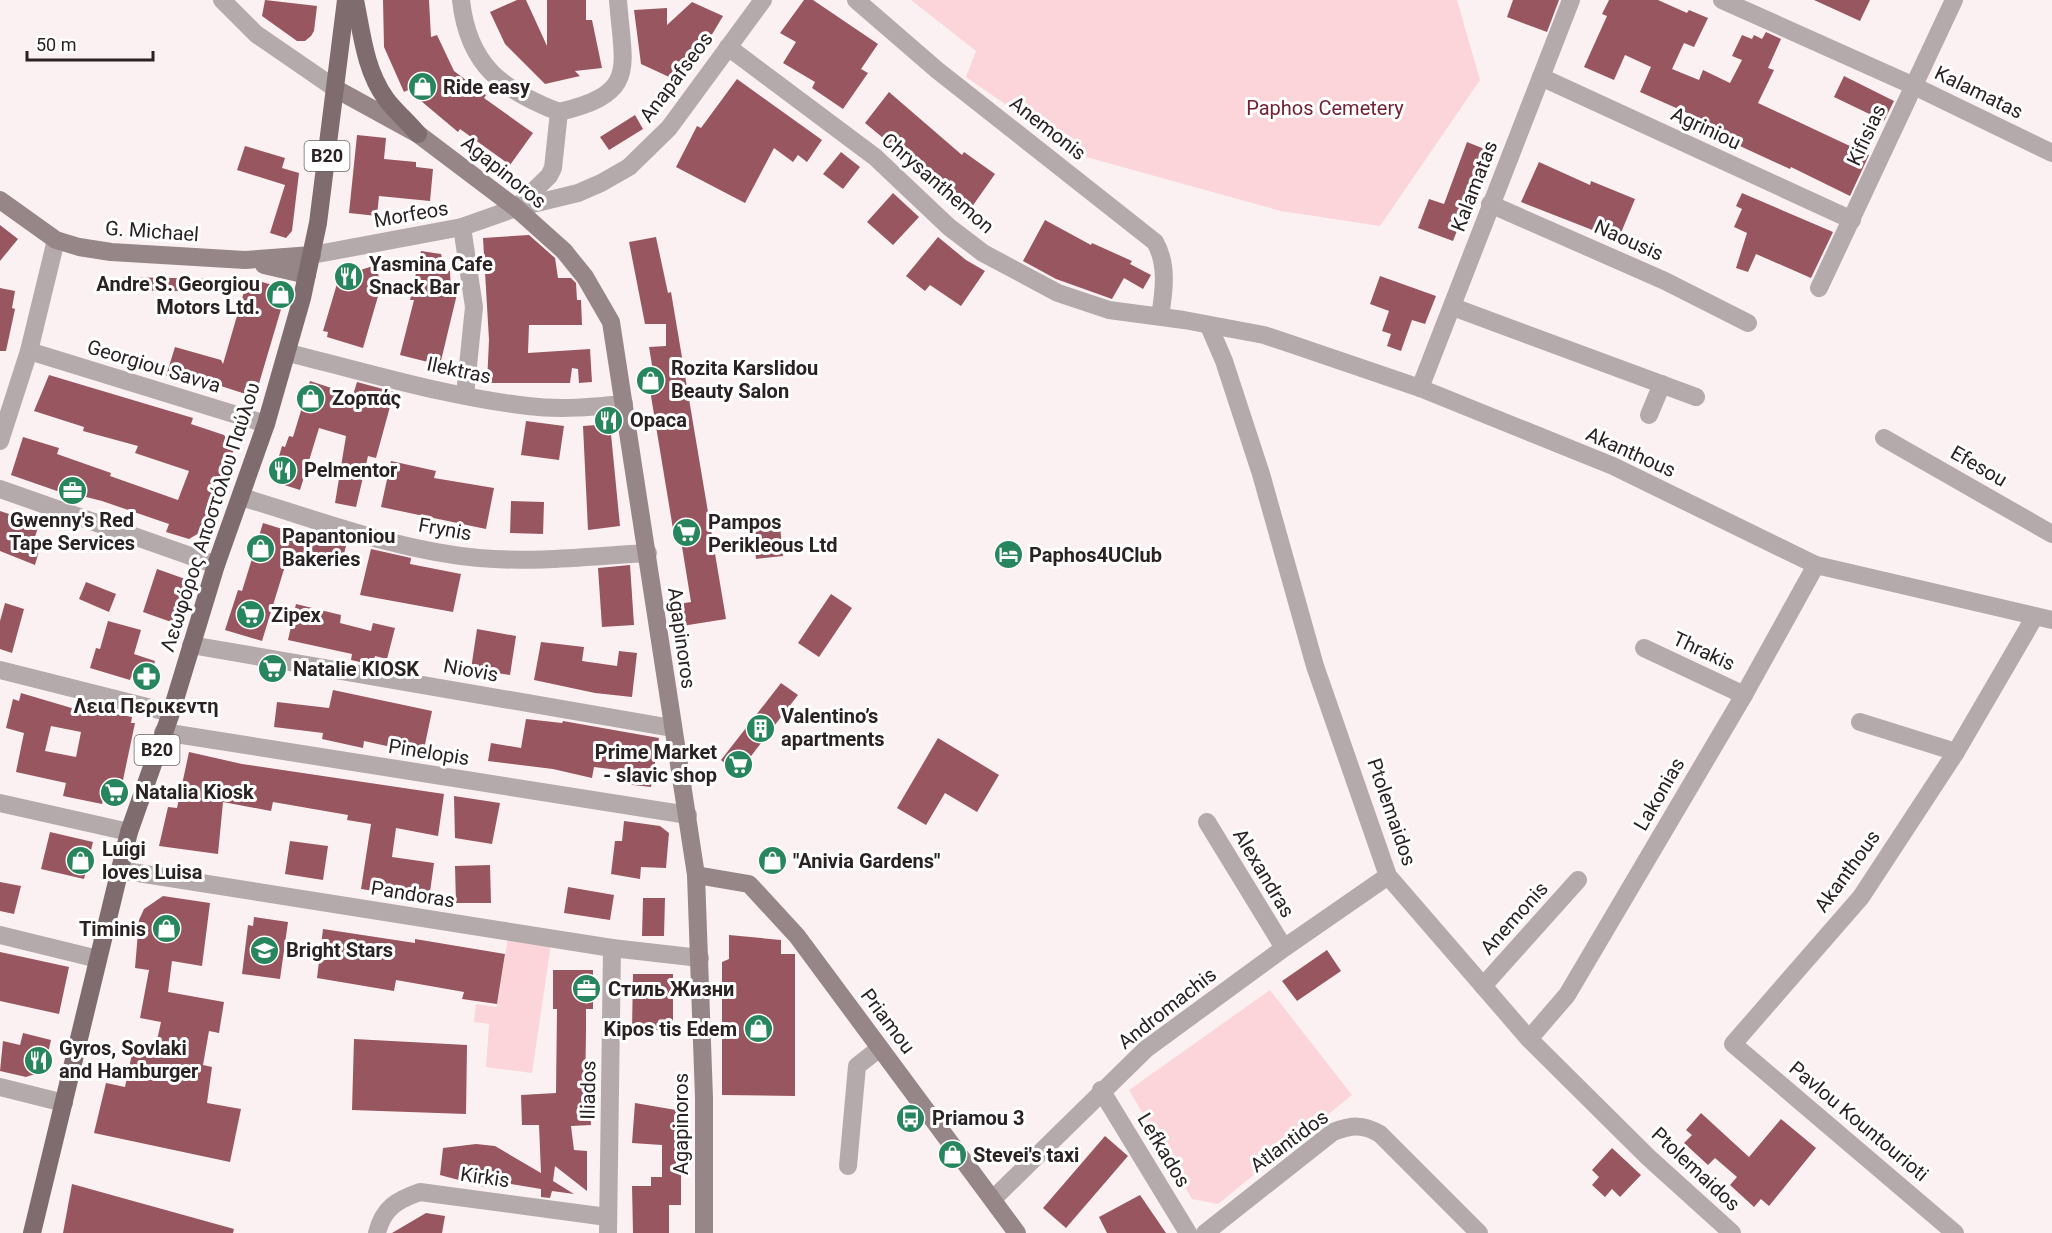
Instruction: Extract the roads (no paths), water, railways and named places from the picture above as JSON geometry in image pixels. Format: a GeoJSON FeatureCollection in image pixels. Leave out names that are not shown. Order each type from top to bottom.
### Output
{"type":"FeatureCollection","features":[{"type":"Feature","properties":{"kind":"main road","name":"B20"},"geometry":{"type":"LineString","coordinates":[[336,88],[346,0]]}},
{"type":"Feature","properties":{"kind":"main road"},"geometry":{"type":"LineString","coordinates":[[355,0],[368,64],[376,84],[387,101],[418,134]]}},
{"type":"Feature","properties":{"kind":"main road","name":"Agapinoros"},"geometry":{"type":"LineString","coordinates":[[336,88],[418,134],[516,208],[564,251],[598,298],[611,322],[696,875],[704,1098],[704,1233]]}},
{"type":"Feature","properties":{"kind":"main road","name":"Λεωφόρος Αποστόλου Παύλου"},"geometry":{"type":"LineString","coordinates":[[32,1233],[129,832],[171,712],[216,565],[266,424],[288,353],[312,255],[336,88]]}},
{"type":"Feature","properties":{"kind":"main road"},"geometry":{"type":"LineString","coordinates":[[0,200],[56,240]]}},
{"type":"Feature","properties":{"kind":"main road","name":"G. Michael"},"geometry":{"type":"LineString","coordinates":[[56,240],[111,252],[245,260],[312,255]]}},
{"type":"Feature","properties":{"kind":"main road","name":"G. Michael"},"geometry":{"type":"LineString","coordinates":[[245,260],[307,274]]}},
{"type":"Feature","properties":{"kind":"main road","name":"Priamou"},"geometry":{"type":"LineString","coordinates":[[696,875],[749,884],[761,893],[797,936],[1017,1233]]}},
{"type":"Feature","properties":{"kind":"street"},"geometry":{"type":"LineString","coordinates":[[222,0],[255,34],[336,88]]}},
{"type":"Feature","properties":{"kind":"street"},"geometry":{"type":"LineString","coordinates":[[461,0],[470,40],[481,62],[511,90],[527,100],[559,112],[583,107],[614,90],[620,80],[622,54],[618,0]]}},
{"type":"Feature","properties":{"kind":"street","name":"Anapafseos"},"geometry":{"type":"LineString","coordinates":[[516,208],[578,193],[602,183],[629,167],[669,128],[763,0]]}},
{"type":"Feature","properties":{"kind":"street","name":"Anemonis"},"geometry":{"type":"LineString","coordinates":[[856,0],[937,69],[1155,242],[1160,250],[1163,268],[1160,316]]}},
{"type":"Feature","properties":{"kind":"street","name":"Kalamatas"},"geometry":{"type":"LineString","coordinates":[[1420,388],[1571,0]]}},
{"type":"Feature","properties":{"kind":"street","name":"Kalamatas"},"geometry":{"type":"LineString","coordinates":[[1722,0],[1914,86],[2052,153]]}},
{"type":"Feature","properties":{"kind":"street","name":"Kifisias"},"geometry":{"type":"LineString","coordinates":[[1819,288],[1954,0]]}},
{"type":"Feature","properties":{"kind":"street","name":"Chrysanthemon"},"geometry":{"type":"LineString","coordinates":[[728,46],[875,157],[949,226],[983,253],[1033,281],[1075,300],[1108,310],[1160,316],[1209,326]]}},
{"type":"Feature","properties":{"kind":"street","name":"Agriniou"},"geometry":{"type":"LineString","coordinates":[[1541,77],[1851,220]]}},
{"type":"Feature","properties":{"kind":"street"},"geometry":{"type":"LineString","coordinates":[[516,208],[549,176],[553,168],[559,112]]}},
{"type":"Feature","properties":{"kind":"street","name":"Naousis"},"geometry":{"type":"LineString","coordinates":[[1490,204],[1665,280],[1748,323]]}},
{"type":"Feature","properties":{"kind":"street","name":"Morfeos"},"geometry":{"type":"LineString","coordinates":[[312,255],[462,227],[516,208]]}},
{"type":"Feature","properties":{"kind":"street"},"geometry":{"type":"LineString","coordinates":[[462,227],[474,307],[465,395]]}},
{"type":"Feature","properties":{"kind":"street"},"geometry":{"type":"LineString","coordinates":[[0,441],[29,351],[56,240]]}},
{"type":"Feature","properties":{"kind":"street"},"geometry":{"type":"LineString","coordinates":[[1453,306],[1696,398]]}},
{"type":"Feature","properties":{"kind":"street","name":"Akanthous"},"geometry":{"type":"LineString","coordinates":[[1209,326],[1263,336],[1420,388],[1613,466],[1816,565],[2043,619],[1861,897],[1732,1044]]}},
{"type":"Feature","properties":{"kind":"street","name":"Ptolemaidos"},"geometry":{"type":"LineString","coordinates":[[1209,326],[1224,361],[1261,474],[1315,666],[1388,876],[1529,1039],[1648,1157],[1732,1233]]}},
{"type":"Feature","properties":{"kind":"street","name":"Georgiou Savva"},"geometry":{"type":"LineString","coordinates":[[29,351],[266,424]]}},
{"type":"Feature","properties":{"kind":"street","name":"Ilektras"},"geometry":{"type":"LineString","coordinates":[[288,353],[465,395],[529,406],[584,408],[624,404]]}},
{"type":"Feature","properties":{"kind":"street"},"geometry":{"type":"LineString","coordinates":[[1649,415],[1662,384]]}},
{"type":"Feature","properties":{"kind":"street","name":"Efesou"},"geometry":{"type":"LineString","coordinates":[[1884,438],[2052,534]]}},
{"type":"Feature","properties":{"kind":"street"},"geometry":{"type":"LineString","coordinates":[[0,489],[216,565]]}},
{"type":"Feature","properties":{"kind":"street","name":"Frynis"},"geometry":{"type":"LineString","coordinates":[[241,497],[426,550],[480,558],[561,558],[648,553]]}},
{"type":"Feature","properties":{"kind":"street","name":"Lakonias"},"geometry":{"type":"LineString","coordinates":[[1529,1039],[1568,995],[1744,694],[1816,565]]}},
{"type":"Feature","properties":{"kind":"street","name":"Niovis"},"geometry":{"type":"LineString","coordinates":[[191,645],[672,728]]}},
{"type":"Feature","properties":{"kind":"street","name":"Thrakis"},"geometry":{"type":"LineString","coordinates":[[1644,648],[1744,694]]}},
{"type":"Feature","properties":{"kind":"street"},"geometry":{"type":"LineString","coordinates":[[0,670],[171,712]]}},
{"type":"Feature","properties":{"kind":"street"},"geometry":{"type":"LineString","coordinates":[[1860,722],[1956,752]]}},
{"type":"Feature","properties":{"kind":"street","name":"Pinelopis"},"geometry":{"type":"LineString","coordinates":[[163,732],[688,815]]}},
{"type":"Feature","properties":{"kind":"street"},"geometry":{"type":"LineString","coordinates":[[0,803],[129,832]]}},
{"type":"Feature","properties":{"kind":"street","name":"Alexandras"},"geometry":{"type":"LineString","coordinates":[[1207,822],[1284,948]]}},
{"type":"Feature","properties":{"kind":"street","name":"Pandoras"},"geometry":{"type":"LineString","coordinates":[[119,870],[612,948],[700,958]]}},
{"type":"Feature","properties":{"kind":"street","name":"Andromachis"},"geometry":{"type":"LineString","coordinates":[[993,1199],[1101,1090],[1146,1049],[1284,948],[1388,876]]}},
{"type":"Feature","properties":{"kind":"street","name":"Anemonis"},"geometry":{"type":"LineString","coordinates":[[1483,986],[1560,903],[1578,880]]}},
{"type":"Feature","properties":{"kind":"street"},"geometry":{"type":"LineString","coordinates":[[0,935],[99,959]]}},
{"type":"Feature","properties":{"kind":"street","name":"Iliados"},"geometry":{"type":"LineString","coordinates":[[608,1225],[612,948]]}},
{"type":"Feature","properties":{"kind":"street","name":"Pavlou Kountourioti"},"geometry":{"type":"LineString","coordinates":[[1732,1044],[1955,1233]]}},
{"type":"Feature","properties":{"kind":"street"},"geometry":{"type":"LineString","coordinates":[[848,1166],[857,1066],[880,1048]]}},
{"type":"Feature","properties":{"kind":"street"},"geometry":{"type":"LineString","coordinates":[[0,1088],[64,1103]]}},
{"type":"Feature","properties":{"kind":"street","name":"Lefkados"},"geometry":{"type":"LineString","coordinates":[[1101,1090],[1188,1233]]}},
{"type":"Feature","properties":{"kind":"street","name":"Atlantidos"},"geometry":{"type":"LineString","coordinates":[[1205,1233],[1333,1132],[1351,1125],[1366,1126],[1380,1134],[1479,1233]]}},
{"type":"Feature","properties":{"kind":"street","name":"Kirkis"},"geometry":{"type":"LineString","coordinates":[[377,1233],[387,1208],[401,1198],[420,1192],[608,1225]]}},
{"type":"Feature","properties":{"kind":"place","name":"Ride easy"},"geometry":{"type":"Point","coordinates":[422,87]}},
{"type":"Feature","properties":{"kind":"place","name":"Yasmina Cafe Snack Bar"},"geometry":{"type":"Point","coordinates":[348,276]}},
{"type":"Feature","properties":{"kind":"place","name":"Andre S. Georgiou Motors Ltd."},"geometry":{"type":"Point","coordinates":[281,295]}},
{"type":"Feature","properties":{"kind":"place","name":"Rozita Karslidou Beauty Salon"},"geometry":{"type":"Point","coordinates":[650,380]}},
{"type":"Feature","properties":{"kind":"place","name":"Ζορπάς"},"geometry":{"type":"Point","coordinates":[311,398]}},
{"type":"Feature","properties":{"kind":"place","name":"Opaca"},"geometry":{"type":"Point","coordinates":[609,420]}},
{"type":"Feature","properties":{"kind":"place","name":"Pelmentor"},"geometry":{"type":"Point","coordinates":[283,470]}},
{"type":"Feature","properties":{"kind":"place","name":"Gwenny's Red Tape Services"},"geometry":{"type":"Point","coordinates":[72,490]}},
{"type":"Feature","properties":{"kind":"place","name":"Pampos Perikleous Ltd"},"geometry":{"type":"Point","coordinates":[687,533]}},
{"type":"Feature","properties":{"kind":"place","name":"Papantoniou Bakeries"},"geometry":{"type":"Point","coordinates":[261,548]}},
{"type":"Feature","properties":{"kind":"place","name":"Paphos4UClub"},"geometry":{"type":"Point","coordinates":[1008,555]}},
{"type":"Feature","properties":{"kind":"place","name":"Zipex"},"geometry":{"type":"Point","coordinates":[250,615]}},
{"type":"Feature","properties":{"kind":"place","name":"Natalie KIOSK"},"geometry":{"type":"Point","coordinates":[272,669]}},
{"type":"Feature","properties":{"kind":"place","name":"Λεια Περικεντη"},"geometry":{"type":"Point","coordinates":[146,676]}},
{"type":"Feature","properties":{"kind":"place","name":"Valentino’s apartments"},"geometry":{"type":"Point","coordinates":[760,728]}},
{"type":"Feature","properties":{"kind":"place","name":"Prime Market - slavic shop"},"geometry":{"type":"Point","coordinates":[738,764]}},
{"type":"Feature","properties":{"kind":"place","name":"Natalia Kiosk"},"geometry":{"type":"Point","coordinates":[114,792]}},
{"type":"Feature","properties":{"kind":"place","name":"Luigi loves Luisa"},"geometry":{"type":"Point","coordinates":[81,860]}},
{"type":"Feature","properties":{"kind":"place","name":"\"Anivia Gardens\""},"geometry":{"type":"Point","coordinates":[772,861]}},
{"type":"Feature","properties":{"kind":"place","name":"Timinis"},"geometry":{"type":"Point","coordinates":[167,929]}},
{"type":"Feature","properties":{"kind":"place","name":"Bright Stars"},"geometry":{"type":"Point","coordinates":[265,950]}},
{"type":"Feature","properties":{"kind":"place","name":"Стиль Жизни"},"geometry":{"type":"Point","coordinates":[587,989]}},
{"type":"Feature","properties":{"kind":"place","name":"Kipos tis Edem"},"geometry":{"type":"Point","coordinates":[758,1029]}},
{"type":"Feature","properties":{"kind":"place","name":"Gyros, Sovlaki and Hamburger"},"geometry":{"type":"Point","coordinates":[38,1060]}},
{"type":"Feature","properties":{"kind":"place","name":"Priamou 3"},"geometry":{"type":"Point","coordinates":[911,1118]}},
{"type":"Feature","properties":{"kind":"place","name":"Stevei's taxi"},"geometry":{"type":"Point","coordinates":[952,1155]}},
{"type":"Feature","properties":{"kind":"park label","name":"Paphos Cemetery"},"geometry":{"type":"Point","coordinates":[1325,108]}}]}
